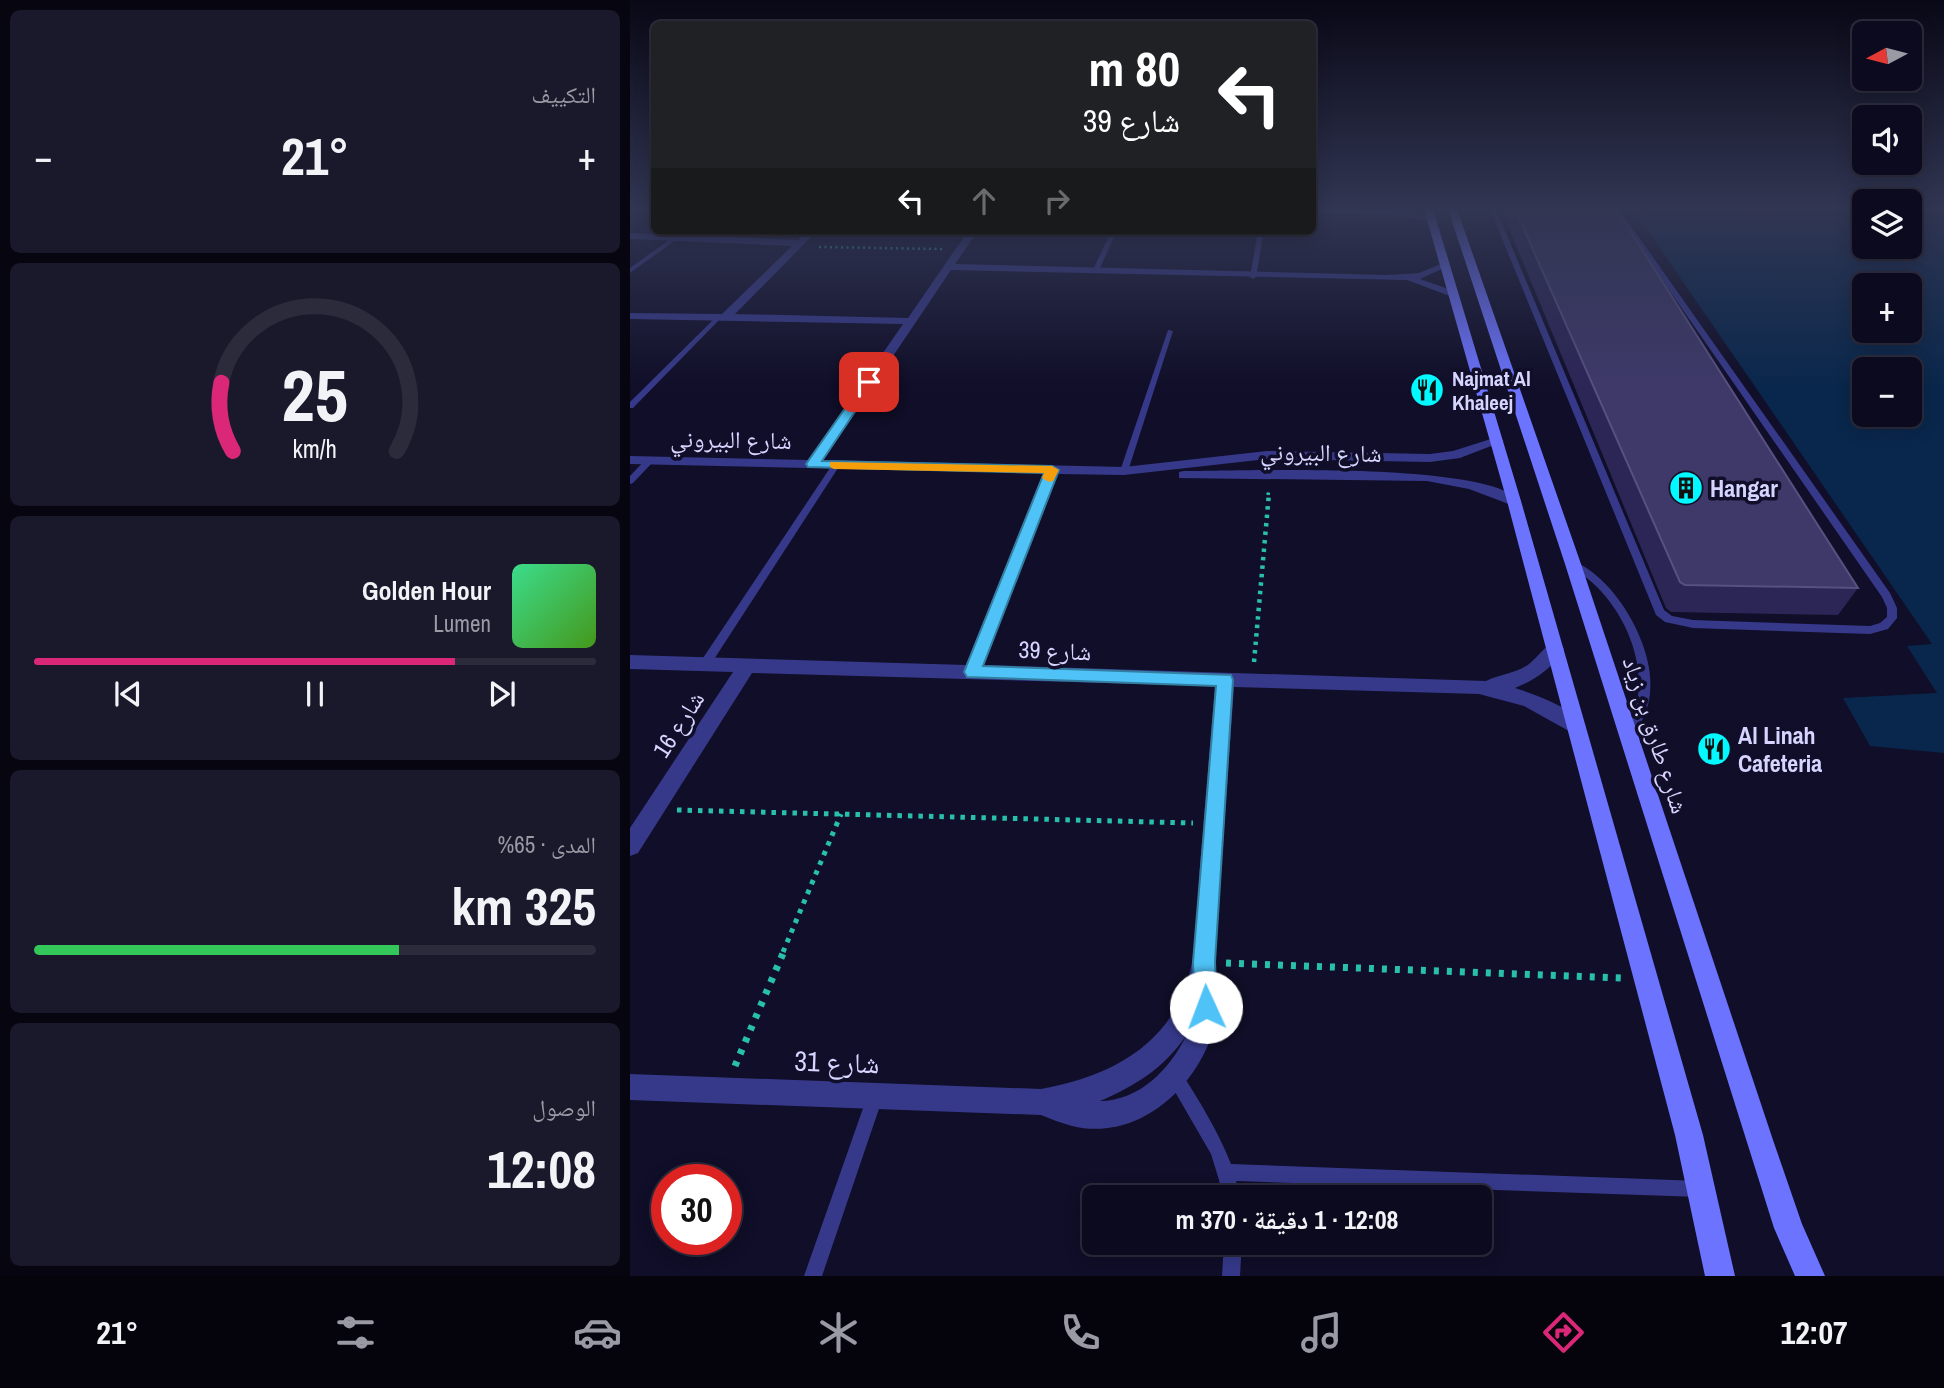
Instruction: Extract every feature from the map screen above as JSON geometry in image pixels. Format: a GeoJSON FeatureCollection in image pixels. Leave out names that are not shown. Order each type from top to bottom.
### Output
{"type":"FeatureCollection","features":[{"type":"Feature","properties":{"kind":"main road"},"geometry":{"type":"LineString","coordinates":[[1444,269],[1497,441],[1555,649],[1703,1189],[1720,1276]]}},
{"type":"Feature","properties":{"kind":"main road","name":"شارع طارق بن زياد"},"geometry":{"type":"LineString","coordinates":[[1473,269],[1573,564],[1760,1143],[1789,1228],[1810,1276]]}},
{"type":"Feature","properties":{"kind":"street"},"geometry":{"type":"LineString","coordinates":[[722,318],[773,269]]}},
{"type":"Feature","properties":{"kind":"street"},"geometry":{"type":"LineString","coordinates":[[813,464],[947,269]]}},
{"type":"Feature","properties":{"kind":"street"},"geometry":{"type":"LineString","coordinates":[[993,269],[1253,277],[1387,278],[1420,276],[1437,269]]}},
{"type":"Feature","properties":{"kind":"street"},"geometry":{"type":"LineString","coordinates":[[1387,278],[1423,282],[1450,293]]}},
{"type":"Feature","properties":{"kind":"street"},"geometry":{"type":"LineString","coordinates":[[630,316],[911,321]]}},
{"type":"Feature","properties":{"kind":"street","name":"شارع البيروني"},"geometry":{"type":"LineString","coordinates":[[1124,471],[1266,455],[1430,458],[1478,450],[1497,441]]}},
{"type":"Feature","properties":{"kind":"street","name":"شارع البيروني"},"geometry":{"type":"LineString","coordinates":[[630,460],[1124,471],[1186,475],[1427,477],[1472,485],[1514,501]]}},
{"type":"Feature","properties":{"kind":"street"},"geometry":{"type":"LineString","coordinates":[[972,672],[1052,470]]}},
{"type":"Feature","properties":{"kind":"street","name":"شارع 39"},"geometry":{"type":"LineString","coordinates":[[630,662],[1479,687],[1499,685],[1526,676],[1547,661],[1555,649]]}},
{"type":"Feature","properties":{"kind":"street","name":"شارع 16"},"geometry":{"type":"LineString","coordinates":[[630,846],[747,666]]}},
{"type":"Feature","properties":{"kind":"street","name":"شارع 31"},"geometry":{"type":"LineString","coordinates":[[630,1087],[1041,1102],[1075,1098],[1102,1089],[1152,1058],[1188,1013],[1199,988],[1204,962],[1225,680]]}},
{"type":"Feature","properties":{"kind":"street","name":"شارع 39"},"geometry":{"type":"LineString","coordinates":[[1479,687],[1510,693],[1539,704],[1576,727]]}},
{"type":"Feature","properties":{"kind":"street","name":"شارع 31"},"geometry":{"type":"LineString","coordinates":[[1041,1102],[1073,1114],[1109,1115],[1133,1108],[1175,1078],[1195,1052],[1205,1022],[1207,992],[1204,962]]}},
{"type":"Feature","properties":{"kind":"lane"},"geometry":{"type":"LineString","coordinates":[[1253,277],[1254,269]]}},
{"type":"Feature","properties":{"kind":"lane"},"geometry":{"type":"LineString","coordinates":[[1518,269],[1660,612],[1669,619],[1693,624],[1862,630],[1884,626],[1892,618],[1892,608],[1886,596],[1658,269]]}},
{"type":"Feature","properties":{"kind":"lane"},"geometry":{"type":"LineString","coordinates":[[630,405],[722,318]]}},
{"type":"Feature","properties":{"kind":"lane"},"geometry":{"type":"LineString","coordinates":[[1124,471],[1170,331]]}},
{"type":"Feature","properties":{"kind":"lane"},"geometry":{"type":"LineString","coordinates":[[630,481],[650,460]]}},
{"type":"Feature","properties":{"kind":"lane"},"geometry":{"type":"LineString","coordinates":[[705,664],[836,465]]}},
{"type":"Feature","properties":{"kind":"lane"},"geometry":{"type":"LineString","coordinates":[[1573,564],[1608,588],[1628,624],[1638,650],[1647,691],[1643,715],[1629,735]]}},
{"type":"Feature","properties":{"kind":"lane"},"geometry":{"type":"LineString","coordinates":[[1175,1078],[1217,1146],[1229,1185]]}},
{"type":"Feature","properties":{"kind":"lane"},"geometry":{"type":"LineString","coordinates":[[813,1276],[876,1096]]}},
{"type":"Feature","properties":{"kind":"lane"},"geometry":{"type":"LineString","coordinates":[[1227,1172],[1703,1189]]}},
{"type":"Feature","properties":{"kind":"lane"},"geometry":{"type":"LineString","coordinates":[[1231,1276],[1232,1255]]}},
{"type":"Feature","properties":{"kind":"path"},"geometry":{"type":"LineString","coordinates":[[1253,680],[1270,474]]}},
{"type":"Feature","properties":{"kind":"path"},"geometry":{"type":"LineString","coordinates":[[655,810],[1214,824]]}},
{"type":"Feature","properties":{"kind":"path"},"geometry":{"type":"LineString","coordinates":[[725,1089],[841,814]]}},
{"type":"Feature","properties":{"kind":"path"},"geometry":{"type":"LineString","coordinates":[[1204,962],[1645,978]]}},
{"type":"Feature","properties":{"kind":"water"},"geometry":{"type":"Polygon","coordinates":[[[1674,269],[1944,269],[1944,753],[1870,746],[1843,698],[1937,693],[1907,646],[1932,644],[1674,269]]]}},
{"type":"Feature","properties":{"kind":"building"},"geometry":{"type":"Polygon","coordinates":[[[1541,269],[1654,269],[1858,588],[1685,585],[1680,582],[1541,269]]]}},
{"type":"Feature","properties":{"kind":"slow traffic"},"geometry":{"type":"LineString","coordinates":[[834,465],[1052,470],[1049,478]]}},
{"type":"Feature","properties":{"kind":"place","name":"Najmat Al Khaleej"},"geometry":{"type":"Point","coordinates":[1427,390]}},
{"type":"Feature","properties":{"kind":"place","name":"Hangar"},"geometry":{"type":"Point","coordinates":[1686,488]}},
{"type":"Feature","properties":{"kind":"place","name":"Al Linah Cafeteria"},"geometry":{"type":"Point","coordinates":[1714,749]}},
{"type":"Feature","properties":{"kind":"route"},"geometry":{"type":"LineString","coordinates":[[869,382],[813,464],[1052,470],[972,672],[1225,680],[1204,962],[1206,1007]]}}]}
